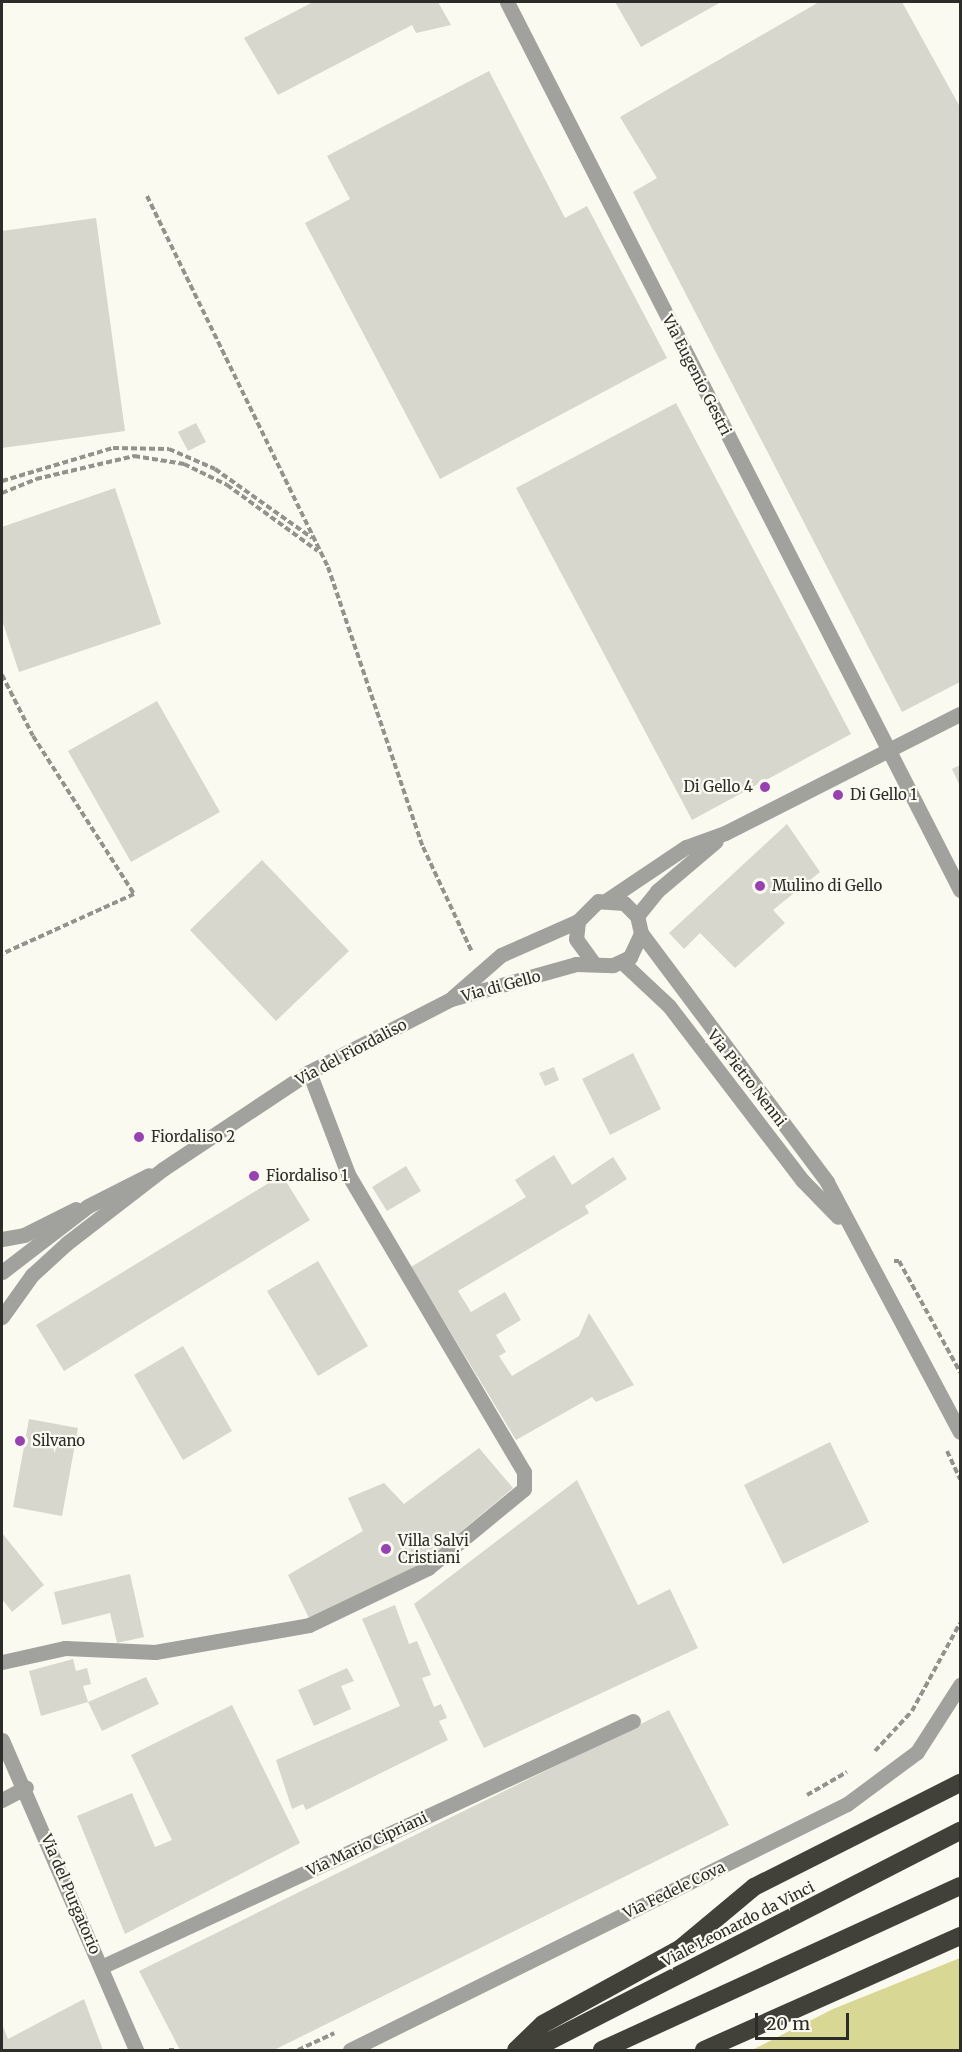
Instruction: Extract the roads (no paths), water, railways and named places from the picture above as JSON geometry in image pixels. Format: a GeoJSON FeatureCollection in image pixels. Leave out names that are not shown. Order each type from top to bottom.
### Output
{"type":"FeatureCollection","features":[{"type":"Feature","properties":{"kind":"highway"},"geometry":{"type":"LineString","coordinates":[[516,2050],[543,2024],[681,1948],[754,1887],[960,1784]]}},
{"type":"Feature","properties":{"kind":"highway","name":"Viale Leonardo da Vinci"},"geometry":{"type":"LineString","coordinates":[[532,2050],[960,1830]]}},
{"type":"Feature","properties":{"kind":"highway"},"geometry":{"type":"LineString","coordinates":[[602,2050],[960,1886]]}},
{"type":"Feature","properties":{"kind":"highway"},"geometry":{"type":"LineString","coordinates":[[704,2050],[960,1936]]}},
{"type":"Feature","properties":{"kind":"street","name":"Via Eugenio Gestri"},"geometry":{"type":"LineString","coordinates":[[507,2],[960,890]]}},
{"type":"Feature","properties":{"kind":"street"},"geometry":{"type":"LineString","coordinates":[[607,900],[624,903],[637,916],[641,933],[636,950],[622,962],[593,962],[576,939],[578,921],[589,906],[607,900],[686,847],[725,833],[960,714]]}},
{"type":"Feature","properties":{"kind":"street"},"geometry":{"type":"LineString","coordinates":[[637,916],[657,891],[725,833]]}},
{"type":"Feature","properties":{"kind":"street","name":"Via di Gello"},"geometry":{"type":"LineString","coordinates":[[451,999],[501,955],[578,921]]}},
{"type":"Feature","properties":{"kind":"street","name":"Via Pietro Nenni"},"geometry":{"type":"LineString","coordinates":[[641,933],[817,1168],[847,1225],[874,1266],[960,1432]]}},
{"type":"Feature","properties":{"kind":"street","name":"Via di Gello"},"geometry":{"type":"LineString","coordinates":[[451,999],[593,962]]}},
{"type":"Feature","properties":{"kind":"street","name":"Via Pietro Nenni"},"geometry":{"type":"LineString","coordinates":[[622,962],[669,1006],[803,1181],[847,1225]]}},
{"type":"Feature","properties":{"kind":"street","name":"Via del Fiordaliso"},"geometry":{"type":"LineString","coordinates":[[2,1317],[46,1260],[163,1169],[309,1072],[451,999]]}},
{"type":"Feature","properties":{"kind":"street"},"geometry":{"type":"LineString","coordinates":[[2,1662],[64,1648],[155,1652],[309,1625],[428,1568],[524,1489],[524,1473],[348,1174],[309,1072]]}},
{"type":"Feature","properties":{"kind":"street","name":"Via del Fiordaliso"},"geometry":{"type":"LineString","coordinates":[[2,1272],[88,1206],[163,1169]]}},
{"type":"Feature","properties":{"kind":"street"},"geometry":{"type":"LineString","coordinates":[[2,1239],[24,1235],[88,1206]]}},
{"type":"Feature","properties":{"kind":"street","name":"Via Fedele Cova"},"geometry":{"type":"LineString","coordinates":[[350,2050],[847,1804],[917,1752],[960,1685]]}},
{"type":"Feature","properties":{"kind":"street","name":"Via Mario Cipriani"},"geometry":{"type":"LineString","coordinates":[[101,1967],[633,1721]]}},
{"type":"Feature","properties":{"kind":"street","name":"Via del Purgatorio"},"geometry":{"type":"LineString","coordinates":[[2,1740],[26,1787],[136,2050]]}},
{"type":"Feature","properties":{"kind":"street"},"geometry":{"type":"LineString","coordinates":[[2,1800],[26,1787]]}},
{"type":"Feature","properties":{"kind":"place","name":"Di Gello 4"},"geometry":{"type":"Point","coordinates":[765,787]}},
{"type":"Feature","properties":{"kind":"place","name":"Di Gello 1"},"geometry":{"type":"Point","coordinates":[838,795]}},
{"type":"Feature","properties":{"kind":"place","name":"Mulino di Gello"},"geometry":{"type":"Point","coordinates":[760,886]}},
{"type":"Feature","properties":{"kind":"place","name":"Fiordaliso 2"},"geometry":{"type":"Point","coordinates":[139,1137]}},
{"type":"Feature","properties":{"kind":"place","name":"Fiordaliso 1"},"geometry":{"type":"Point","coordinates":[254,1176]}},
{"type":"Feature","properties":{"kind":"place","name":"Silvano"},"geometry":{"type":"Point","coordinates":[20,1441]}},
{"type":"Feature","properties":{"kind":"place","name":"Villa Salvi Cristiani"},"geometry":{"type":"Point","coordinates":[386,1549]}}]}
